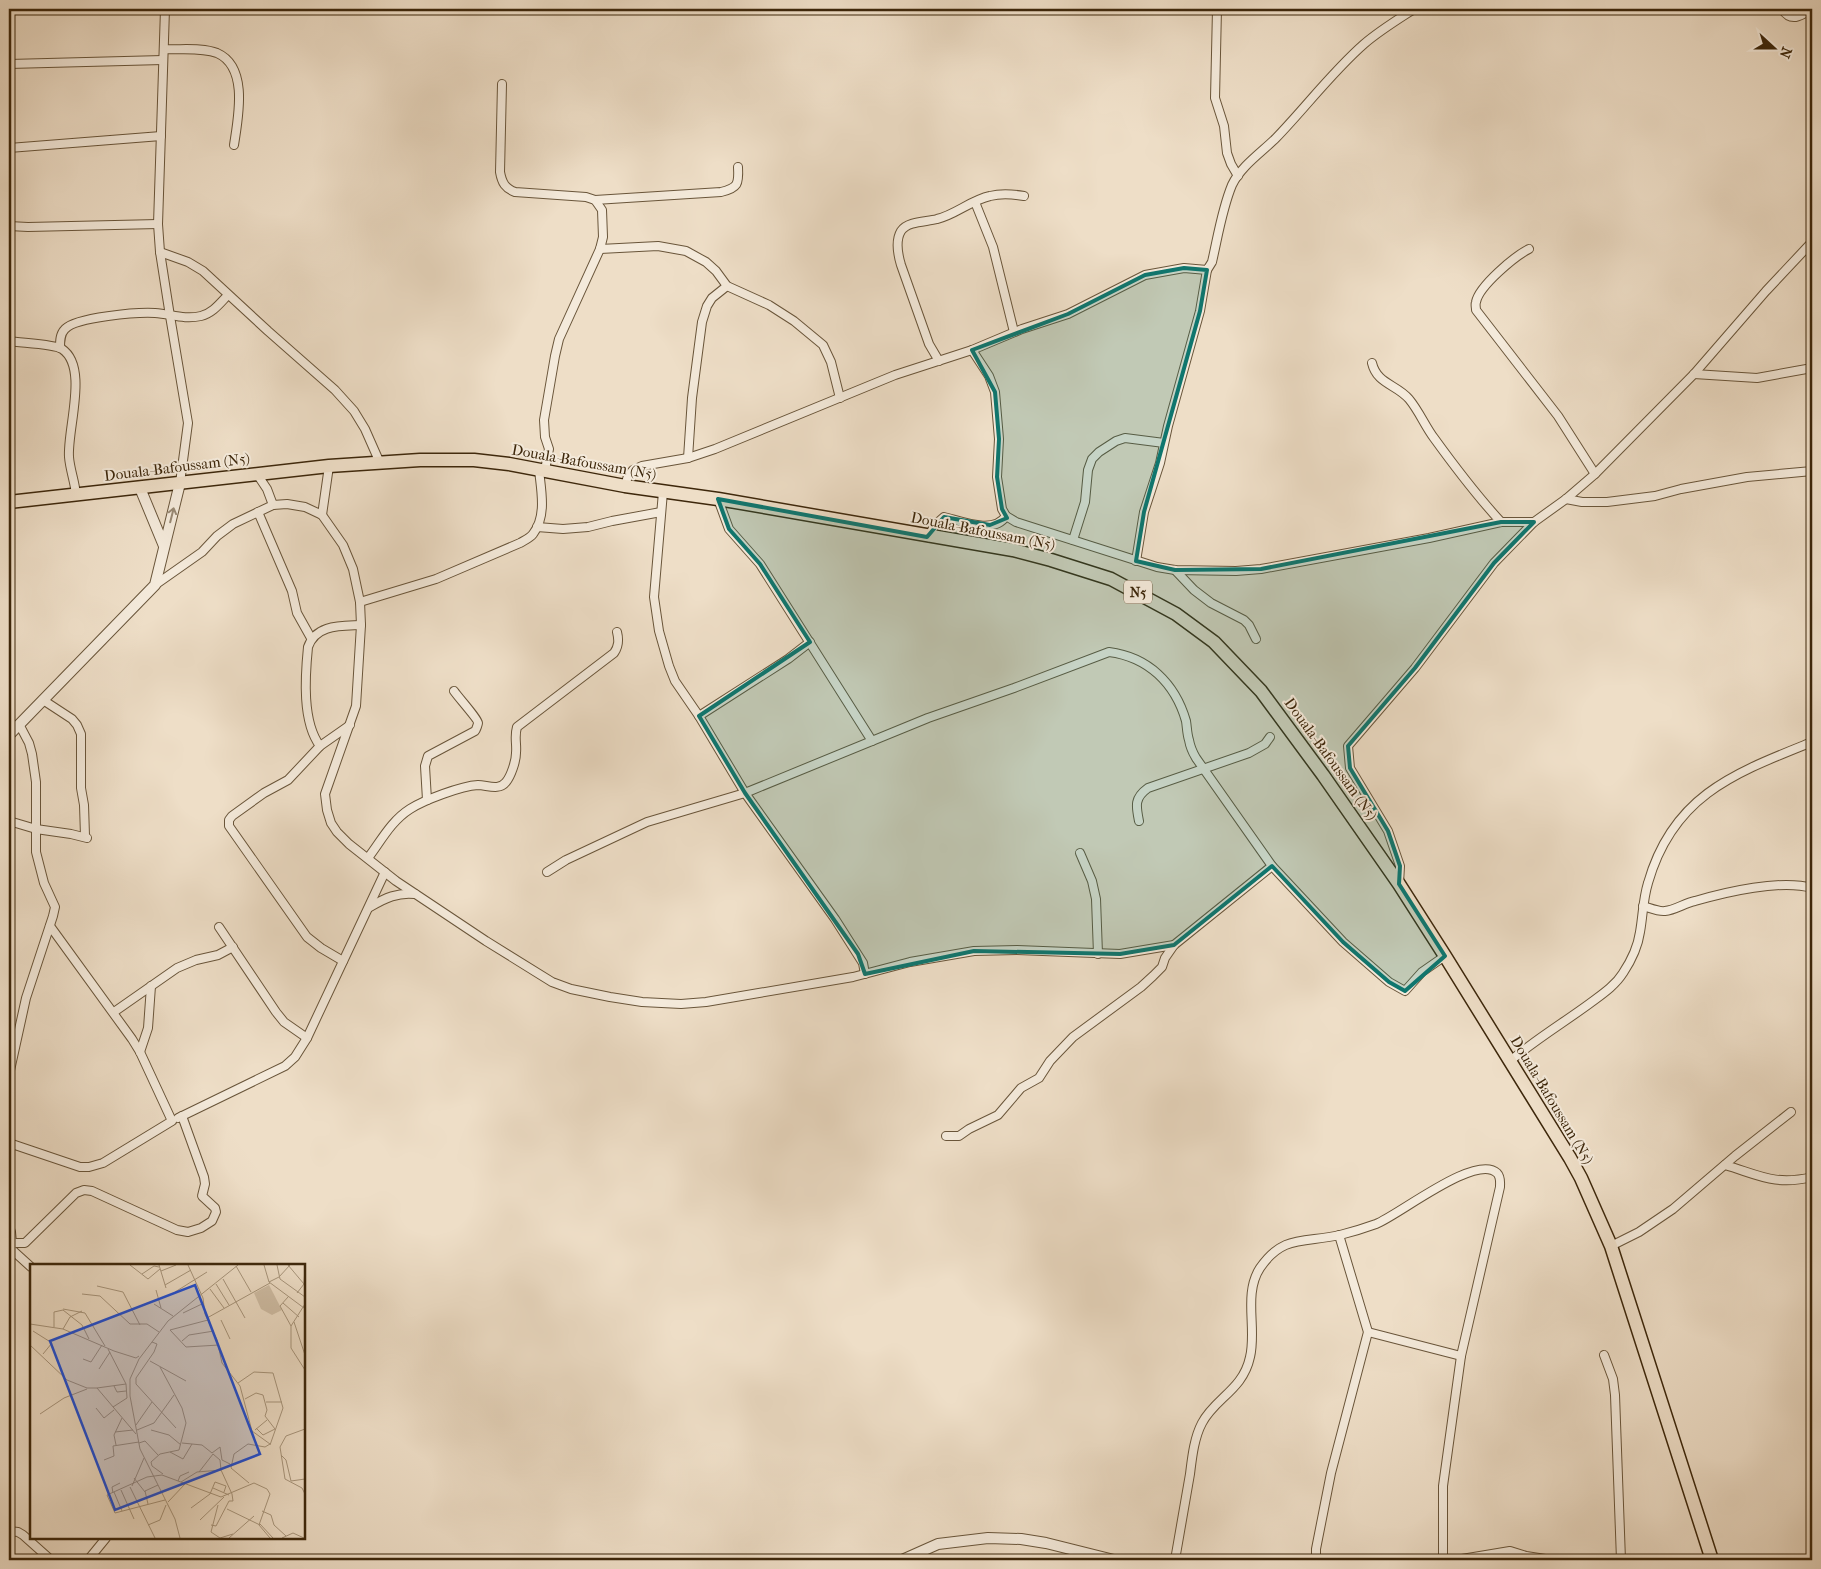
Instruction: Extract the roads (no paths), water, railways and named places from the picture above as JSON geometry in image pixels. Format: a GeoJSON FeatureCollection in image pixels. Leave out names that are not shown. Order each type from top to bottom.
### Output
{"type":"FeatureCollection","features":[{"type":"Feature","properties":{"kind":"highway","name":"Douala-Bafoussam (N5)"},"geometry":{"type":"LineString","coordinates":[[9,502],[329,466],[420,460],[474,460],[509,464],[625,486],[718,499],[928,537],[1013,550],[1111,579],[1176,614],[1214,642],[1261,691],[1323,775],[1399,884],[1446,956],[1570,1158],[1581,1178],[1611,1246],[1712,1560]]}},
{"type":"Feature","properties":{"kind":"street"},"geometry":{"type":"LineString","coordinates":[[155,585],[180,483],[188,423],[160,252],[158,224],[165,9]]}},
{"type":"Feature","properties":{"kind":"street"},"geometry":{"type":"LineString","coordinates":[[1218,9],[1216,98],[1224,126],[1227,153],[1238,176]]}},
{"type":"Feature","properties":{"kind":"street"},"geometry":{"type":"LineString","coordinates":[[1136,561],[1144,512],[1160,463],[1200,311],[1207,270],[1212,262],[1233,184],[1238,176],[1364,44],[1391,23],[1414,9]]}},
{"type":"Feature","properties":{"kind":"street"},"geometry":{"type":"LineString","coordinates":[[1782,9],[1793,18],[1797,18],[1812,9]]}},
{"type":"Feature","properties":{"kind":"street"},"geometry":{"type":"LineString","coordinates":[[164,49],[198,50],[216,53],[227,59],[237,74],[239,105],[234,145]]}},
{"type":"Feature","properties":{"kind":"street"},"geometry":{"type":"LineString","coordinates":[[9,64],[163,60]]}},
{"type":"Feature","properties":{"kind":"street"},"geometry":{"type":"LineString","coordinates":[[502,84],[500,172],[502,182],[507,189],[515,192],[572,195],[595,200],[722,192],[734,188],[737,184],[739,177],[738,167]]}},
{"type":"Feature","properties":{"kind":"street"},"geometry":{"type":"LineString","coordinates":[[9,148],[161,136]]}},
{"type":"Feature","properties":{"kind":"street"},"geometry":{"type":"LineString","coordinates":[[939,361],[928,344],[899,259],[898,242],[901,232],[906,226],[939,219],[988,196],[1002,194],[1024,196]]}},
{"type":"Feature","properties":{"kind":"street"},"geometry":{"type":"LineString","coordinates":[[360,602],[436,579],[487,559],[520,543],[532,535],[537,527],[542,510],[542,470],[549,449],[545,437],[544,420],[555,356],[559,339],[600,249],[603,226],[602,210],[595,200]]}},
{"type":"Feature","properties":{"kind":"street"},"geometry":{"type":"LineString","coordinates":[[976,202],[993,247],[1014,332]]}},
{"type":"Feature","properties":{"kind":"street"},"geometry":{"type":"LineString","coordinates":[[9,226],[158,224]]}},
{"type":"Feature","properties":{"kind":"street"},"geometry":{"type":"LineString","coordinates":[[1399,884],[1400,866],[1388,831],[1350,768],[1348,746],[1415,668],[1494,563],[1534,522],[1566,499],[1595,474],[1694,374],[1766,291],[1812,242]]}},
{"type":"Feature","properties":{"kind":"street"},"geometry":{"type":"LineString","coordinates":[[600,249],[658,246],[677,248],[706,262],[716,271],[727,286],[770,305],[823,346],[831,362],[840,398]]}},
{"type":"Feature","properties":{"kind":"street"},"geometry":{"type":"LineString","coordinates":[[1529,249],[1508,262],[1495,276],[1476,301],[1476,310],[1558,416],[1595,474]]}},
{"type":"Feature","properties":{"kind":"street"},"geometry":{"type":"LineString","coordinates":[[160,252],[188,262],[203,271],[335,390],[348,404],[365,429],[380,463]]}},
{"type":"Feature","properties":{"kind":"street"},"geometry":{"type":"LineString","coordinates":[[625,486],[628,476],[633,470],[642,466],[688,458],[715,449],[895,375],[972,350],[1014,332],[1068,314],[1145,275],[1184,268],[1207,270]]}},
{"type":"Feature","properties":{"kind":"street"},"geometry":{"type":"LineString","coordinates":[[688,458],[692,398],[702,322],[712,298],[727,286]]}},
{"type":"Feature","properties":{"kind":"street"},"geometry":{"type":"LineString","coordinates":[[60,348],[60,339],[64,330],[82,321],[134,313],[157,313],[183,318],[200,316],[212,312],[228,295]]}},
{"type":"Feature","properties":{"kind":"street"},"geometry":{"type":"LineString","coordinates":[[9,341],[60,348],[68,353],[73,361],[76,376],[69,458],[75,481],[76,495]]}},
{"type":"Feature","properties":{"kind":"street"},"geometry":{"type":"LineString","coordinates":[[972,350],[989,376],[994,392],[999,439],[997,477],[1002,509],[1006,516],[1016,522],[1136,561],[1175,570],[1236,571],[1261,569],[1429,538],[1501,522],[1534,522]]}},
{"type":"Feature","properties":{"kind":"street"},"geometry":{"type":"LineString","coordinates":[[1372,364],[1378,377],[1400,390],[1408,399],[1434,438],[1501,522]]}},
{"type":"Feature","properties":{"kind":"street"},"geometry":{"type":"LineString","coordinates":[[1694,374],[1757,378],[1812,368]]}},
{"type":"Feature","properties":{"kind":"street"},"geometry":{"type":"LineString","coordinates":[[1073,540],[1085,502],[1088,470],[1092,459],[1116,441],[1125,438],[1164,443]]}},
{"type":"Feature","properties":{"kind":"street"},"geometry":{"type":"LineString","coordinates":[[322,514],[329,466]]}},
{"type":"Feature","properties":{"kind":"street"},"geometry":{"type":"LineString","coordinates":[[1566,499],[1582,502],[1607,502],[1655,496],[1681,489],[1746,477],[1812,471]]}},
{"type":"Feature","properties":{"kind":"street"},"geometry":{"type":"LineString","coordinates":[[257,474],[267,489],[273,505]]}},
{"type":"Feature","properties":{"kind":"street"},"geometry":{"type":"LineString","coordinates":[[140,488],[164,546]]}},
{"type":"Feature","properties":{"kind":"street"},"geometry":{"type":"LineString","coordinates":[[663,492],[654,597],[659,631],[675,681],[699,716],[745,793],[835,919],[863,963],[865,974]]}},
{"type":"Feature","properties":{"kind":"street"},"geometry":{"type":"LineString","coordinates":[[718,499],[729,529],[760,564],[872,741]]}},
{"type":"Feature","properties":{"kind":"street"},"geometry":{"type":"LineString","coordinates":[[9,735],[155,585],[202,552],[217,536],[233,524],[273,505],[287,504],[305,507],[322,514],[343,545],[353,569],[360,602],[361,625],[356,706],[326,794],[327,810],[331,823],[349,844],[415,894],[552,982],[571,989],[610,997],[642,1002],[681,1004],[706,1002],[865,974],[910,962],[974,951],[1017,950],[1120,954],[1174,945]]}},
{"type":"Feature","properties":{"kind":"street"},"geometry":{"type":"LineString","coordinates":[[258,512],[292,590],[297,613],[311,638]]}},
{"type":"Feature","properties":{"kind":"street"},"geometry":{"type":"LineString","coordinates":[[537,527],[563,529],[588,527],[662,512]]}},
{"type":"Feature","properties":{"kind":"street"},"geometry":{"type":"LineString","coordinates":[[928,537],[935,525],[944,517],[965,523],[990,525],[1003,520],[1006,516]]}},
{"type":"Feature","properties":{"kind":"street"},"geometry":{"type":"LineString","coordinates":[[1175,570],[1211,603],[1244,620],[1249,625],[1256,639]]}},
{"type":"Feature","properties":{"kind":"street"},"geometry":{"type":"LineString","coordinates":[[320,746],[312,732],[307,714],[307,658],[311,638],[318,632],[330,627],[361,625]]}},
{"type":"Feature","properties":{"kind":"street"},"geometry":{"type":"LineString","coordinates":[[368,858],[401,815],[427,800],[466,787],[477,785],[495,787],[505,784],[509,779],[515,759],[514,736],[517,727],[614,653],[618,647],[619,638],[617,632]]}},
{"type":"Feature","properties":{"kind":"street"},"geometry":{"type":"LineString","coordinates":[[699,716],[788,659],[810,642]]}},
{"type":"Feature","properties":{"kind":"street"},"geometry":{"type":"LineString","coordinates":[[547,872],[566,860],[647,822],[745,793],[928,718],[1109,652],[1124,654],[1144,663],[1162,676],[1180,705],[1186,722],[1189,742],[1203,769],[1272,866],[1342,942],[1389,982],[1405,991],[1422,972],[1446,956]]}},
{"type":"Feature","properties":{"kind":"street"},"geometry":{"type":"LineString","coordinates":[[427,800],[425,766],[428,756],[475,731],[478,724],[476,717],[454,691]]}},
{"type":"Feature","properties":{"kind":"street"},"geometry":{"type":"LineString","coordinates":[[9,821],[36,830],[87,838],[81,788],[81,734],[78,725],[72,719],[43,700]]}},
{"type":"Feature","properties":{"kind":"street"},"geometry":{"type":"LineString","coordinates":[[9,1076],[26,998],[55,907],[44,883],[36,852],[35,767],[30,743],[19,724]]}},
{"type":"Feature","properties":{"kind":"street"},"geometry":{"type":"LineString","coordinates":[[343,961],[307,937],[229,826],[232,816],[264,793],[288,780],[320,746],[350,725]]}},
{"type":"Feature","properties":{"kind":"street"},"geometry":{"type":"LineString","coordinates":[[1139,821],[1137,805],[1140,793],[1148,788],[1249,753],[1265,744],[1270,737]]}},
{"type":"Feature","properties":{"kind":"street"},"geometry":{"type":"LineString","coordinates":[[1510,1061],[1608,990],[1622,975],[1633,955],[1640,933],[1643,906],[1654,863],[1667,836],[1685,811],[1725,781],[1812,742]]}},
{"type":"Feature","properties":{"kind":"street"},"geometry":{"type":"LineString","coordinates":[[1080,853],[1092,881],[1096,899],[1098,954]]}},
{"type":"Feature","properties":{"kind":"street"},"geometry":{"type":"LineString","coordinates":[[946,1136],[958,1136],[998,1115],[1021,1088],[1038,1078],[1050,1061],[1073,1038],[1154,976],[1162,967],[1165,958],[1174,945],[1272,866]]}},
{"type":"Feature","properties":{"kind":"street"},"geometry":{"type":"LineString","coordinates":[[9,1143],[80,1167],[89,1167],[103,1163],[172,1121],[285,1066],[295,1057],[307,1038],[385,872]]}},
{"type":"Feature","properties":{"kind":"street"},"geometry":{"type":"LineString","coordinates":[[1643,906],[1665,911],[1694,901],[1748,890],[1782,885],[1801,885],[1812,888]]}},
{"type":"Feature","properties":{"kind":"street"},"geometry":{"type":"LineString","coordinates":[[369,908],[390,897],[401,894],[415,894]]}},
{"type":"Feature","properties":{"kind":"street"},"geometry":{"type":"LineString","coordinates":[[50,926],[88,980],[114,1012],[140,1052],[172,1121]]}},
{"type":"Feature","properties":{"kind":"street"},"geometry":{"type":"LineString","coordinates":[[219,927],[276,1012],[284,1022],[307,1038]]}},
{"type":"Feature","properties":{"kind":"street"},"geometry":{"type":"LineString","coordinates":[[114,1012],[187,963],[218,955],[233,947]]}},
{"type":"Feature","properties":{"kind":"street"},"geometry":{"type":"LineString","coordinates":[[140,1052],[148,1028],[151,986]]}},
{"type":"Feature","properties":{"kind":"street"},"geometry":{"type":"LineString","coordinates":[[1611,1246],[1656,1222],[1791,1112]]}},
{"type":"Feature","properties":{"kind":"street"},"geometry":{"type":"LineString","coordinates":[[10,1245],[25,1243],[76,1193],[84,1190],[92,1190],[177,1230],[194,1231],[212,1220],[216,1212],[215,1208],[202,1196],[205,1184],[204,1177],[182,1116]]}},
{"type":"Feature","properties":{"kind":"street"},"geometry":{"type":"LineString","coordinates":[[1725,1165],[1769,1180],[1788,1181],[1812,1177]]}},
{"type":"Feature","properties":{"kind":"street"},"geometry":{"type":"LineString","coordinates":[[1175,1560],[1199,1430],[1206,1415],[1234,1388],[1245,1372],[1250,1358],[1253,1339],[1252,1289],[1255,1277],[1269,1257],[1277,1249],[1290,1242],[1339,1235],[1376,1224],[1394,1216],[1432,1190],[1451,1180],[1481,1170],[1492,1170],[1497,1172],[1500,1177],[1500,1187],[1461,1356],[1443,1486],[1444,1560]]}},
{"type":"Feature","properties":{"kind":"street"},"geometry":{"type":"LineString","coordinates":[[9,1226],[12,1232],[10,1245]]}},
{"type":"Feature","properties":{"kind":"street"},"geometry":{"type":"LineString","coordinates":[[1316,1560],[1316,1549],[1331,1473],[1368,1332],[1339,1235]]}},
{"type":"Feature","properties":{"kind":"street"},"geometry":{"type":"LineString","coordinates":[[10,1245],[30,1266]]}},
{"type":"Feature","properties":{"kind":"street"},"geometry":{"type":"LineString","coordinates":[[1368,1332],[1461,1356]]}},
{"type":"Feature","properties":{"kind":"street"},"geometry":{"type":"LineString","coordinates":[[1604,1355],[1613,1379],[1615,1396],[1621,1560]]}},
{"type":"Feature","properties":{"kind":"street"},"geometry":{"type":"LineString","coordinates":[[9,1531],[18,1532],[23,1535],[51,1560]]}},
{"type":"Feature","properties":{"kind":"street"},"geometry":{"type":"LineString","coordinates":[[902,1560],[938,1544],[988,1538],[1029,1540],[1114,1560]]}},
{"type":"Feature","properties":{"kind":"street"},"geometry":{"type":"LineString","coordinates":[[88,1560],[105,1539]]}},
{"type":"Feature","properties":{"kind":"street"},"geometry":{"type":"LineString","coordinates":[[1463,1560],[1510,1552],[1546,1560]]}}]}
